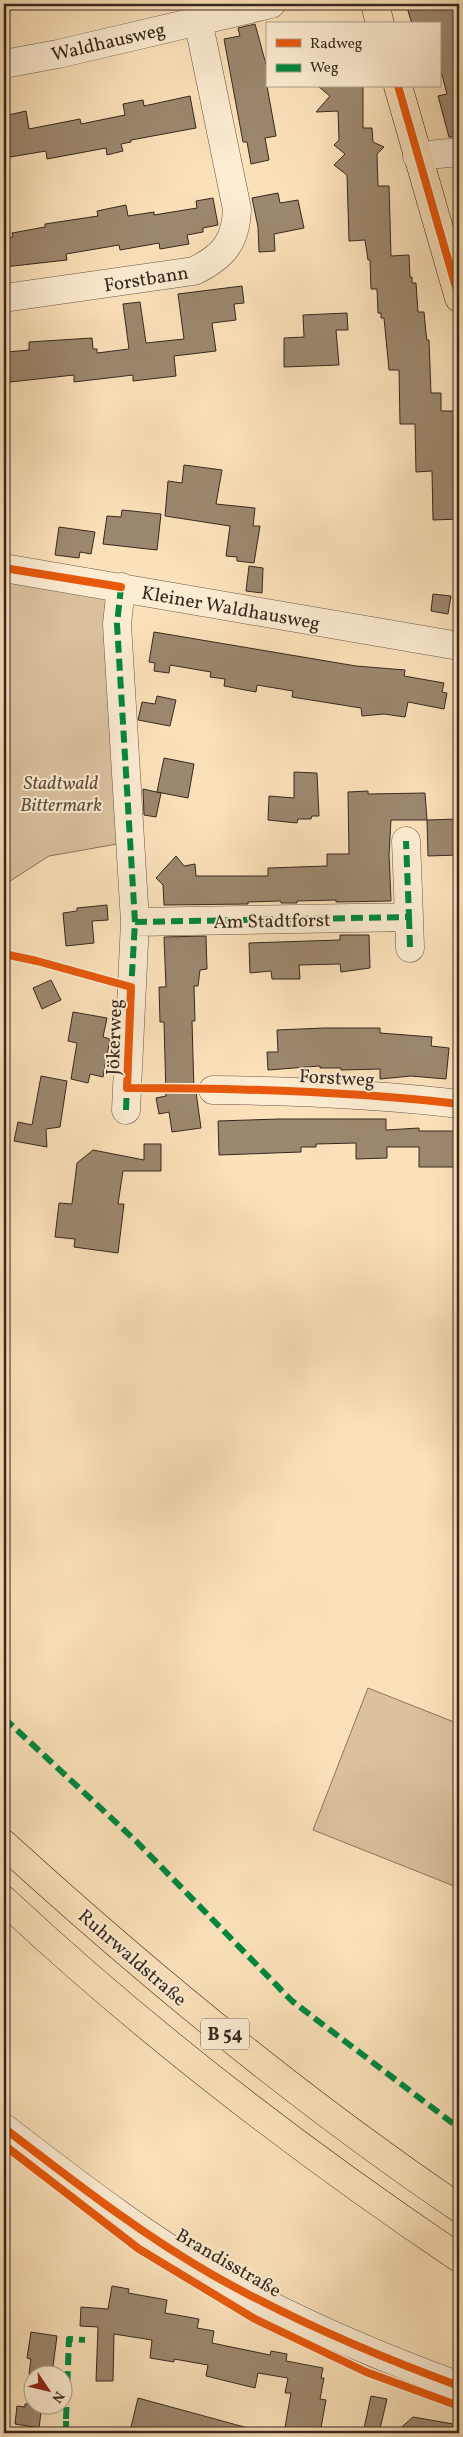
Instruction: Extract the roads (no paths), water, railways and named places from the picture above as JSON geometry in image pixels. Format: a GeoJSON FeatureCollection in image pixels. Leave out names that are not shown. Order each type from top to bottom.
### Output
{"type":"FeatureCollection","features":[{"type":"Feature","properties":{"kind":"main road"},"geometry":{"type":"LineString","coordinates":[[375,4],[380,22]]}},
{"type":"Feature","properties":{"kind":"main road"},"geometry":{"type":"LineString","coordinates":[[399,88],[459,298]]}},
{"type":"Feature","properties":{"kind":"main road","name":"Ruhrwaldstraße"},"geometry":{"type":"LineString","coordinates":[[4,1844],[181,1999],[392,2161],[459,2208]]}},
{"type":"Feature","properties":{"kind":"main road","name":"B 54"},"geometry":{"type":"LineString","coordinates":[[4,1900],[128,2012],[259,2115],[386,2208],[459,2258]]}},
{"type":"Feature","properties":{"kind":"street","name":"Waldhausweg"},"geometry":{"type":"LineString","coordinates":[[4,64],[58,54],[271,4]]}},
{"type":"Feature","properties":{"kind":"street","name":"Forstbann"},"geometry":{"type":"LineString","coordinates":[[4,298],[194,271],[212,263],[225,250],[233,235],[237,209],[198,20]]}},
{"type":"Feature","properties":{"kind":"street"},"geometry":{"type":"LineString","coordinates":[[417,156],[459,152]]}},
{"type":"Feature","properties":{"kind":"street","name":"Kleiner Waldhausweg"},"geometry":{"type":"LineString","coordinates":[[4,568],[344,628],[459,646]]}},
{"type":"Feature","properties":{"kind":"street","name":"Jökerweg"},"geometry":{"type":"LineString","coordinates":[[120,587],[117,624],[135,922],[126,1110]]}},
{"type":"Feature","properties":{"kind":"street"},"geometry":{"type":"LineString","coordinates":[[406,841],[410,948]]}},
{"type":"Feature","properties":{"kind":"street","name":"Am Stadtforst"},"geometry":{"type":"LineString","coordinates":[[135,922],[409,917]]}},
{"type":"Feature","properties":{"kind":"street","name":"Forstweg"},"geometry":{"type":"LineString","coordinates":[[213,1090],[288,1090],[397,1096],[459,1104]]}},
{"type":"Feature","properties":{"kind":"street","name":"Brandisstraße"},"geometry":{"type":"LineString","coordinates":[[4,2128],[137,2227],[211,2274],[283,2312],[362,2348],[459,2386]]}},
{"type":"Feature","properties":{"kind":"park label","name":"Stadtwald Bittermark"},"geometry":{"type":"Point","coordinates":[61,793]}}]}
